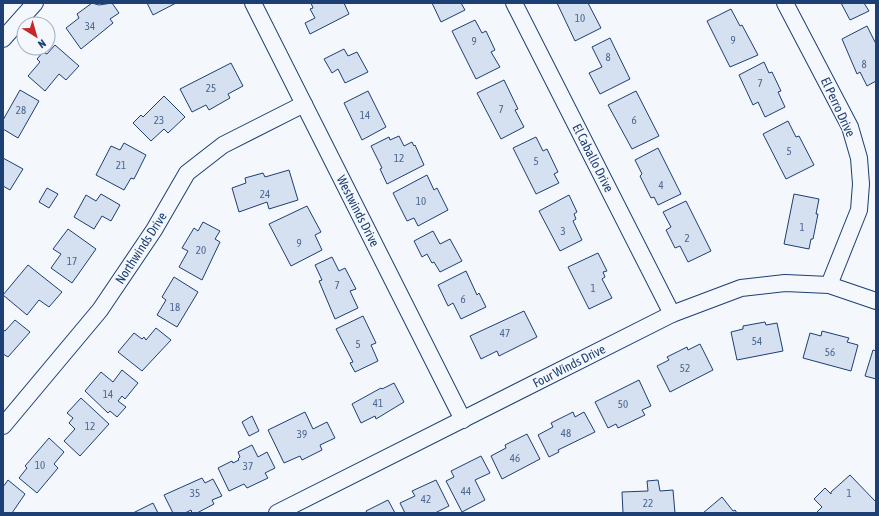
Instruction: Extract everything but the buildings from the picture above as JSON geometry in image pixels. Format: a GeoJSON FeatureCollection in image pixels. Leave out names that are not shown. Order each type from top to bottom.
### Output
{"type":"FeatureCollection","features":[{"type":"Feature","properties":{"kind":"street"},"geometry":{"type":"LineString","coordinates":[[3,39],[35,3]]}},
{"type":"Feature","properties":{"kind":"street","name":"Westwinds Drive"},"geometry":{"type":"LineString","coordinates":[[253,3],[463,420]]}},
{"type":"Feature","properties":{"kind":"street","name":"El Caballo Drive"},"geometry":{"type":"LineString","coordinates":[[514,3],[672,314]]}},
{"type":"Feature","properties":{"kind":"street","name":"El Perro Drive"},"geometry":{"type":"LineString","coordinates":[[785,3],[850,127],[859,158],[861,184],[859,210],[829,286]]}},
{"type":"Feature","properties":{"kind":"street","name":"Northwinds Drive"},"geometry":{"type":"LineString","coordinates":[[3,426],[100,310],[154,230],[187,173],[223,144],[304,104]]}},
{"type":"Feature","properties":{"kind":"street","name":"Four Winds Drive"},"geometry":{"type":"LineString","coordinates":[[277,513],[672,314],[741,288],[785,283],[829,286],[876,301]]}}]}
